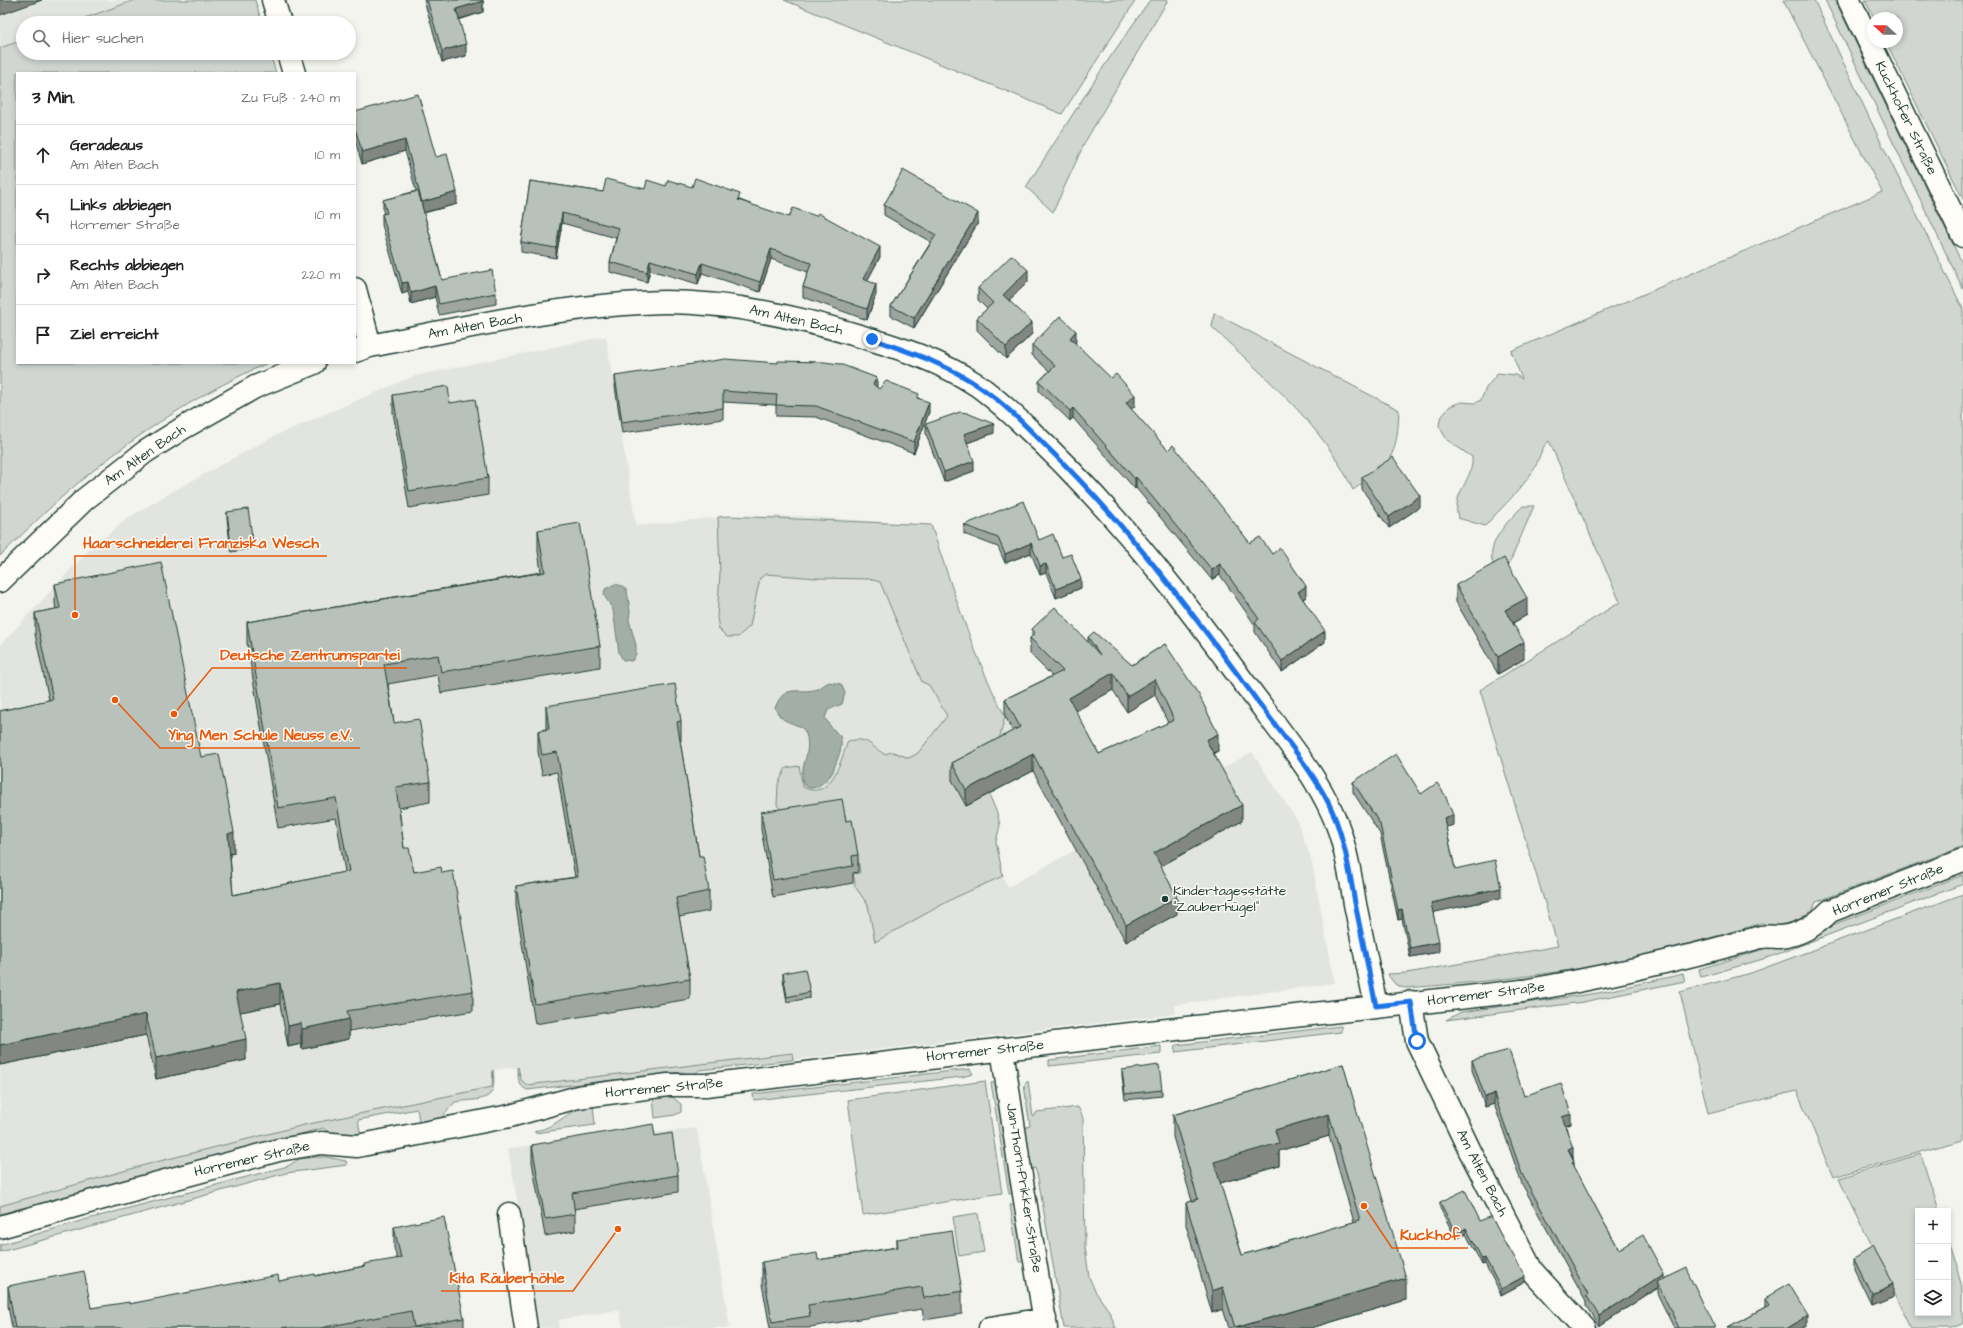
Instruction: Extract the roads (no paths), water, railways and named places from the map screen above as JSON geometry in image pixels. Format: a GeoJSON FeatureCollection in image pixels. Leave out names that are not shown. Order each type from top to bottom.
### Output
{"type":"FeatureCollection","features":[{"type":"Feature","properties":{"kind":"street"},"geometry":{"type":"LineString","coordinates":[[273,0],[278,16]]}},
{"type":"Feature","properties":{"kind":"street","name":"Kuckhofer Straße"},"geometry":{"type":"LineString","coordinates":[[1849,0],[1963,236]]}},
{"type":"Feature","properties":{"kind":"street"},"geometry":{"type":"LineString","coordinates":[[290,60],[294,72]]}},
{"type":"Feature","properties":{"kind":"street"},"geometry":{"type":"LineString","coordinates":[[356,297],[362,348]]}},
{"type":"Feature","properties":{"kind":"street","name":"Am Alten Bach"},"geometry":{"type":"LineString","coordinates":[[362,348],[492,322],[567,310],[668,302],[742,308],[783,314],[822,324],[921,357],[955,371],[980,387],[1035,435],[1113,516],[1204,629],[1310,774],[1328,802],[1339,830],[1348,864],[1376,1006]]}},
{"type":"Feature","properties":{"kind":"street","name":"Am Alten Bach"},"geometry":{"type":"LineString","coordinates":[[0,580],[84,499],[145,452],[183,428],[256,387],[312,364]]}},
{"type":"Feature","properties":{"kind":"street","name":"Horremer Straße"},"geometry":{"type":"LineString","coordinates":[[0,1227],[279,1150],[321,1143],[357,1146],[510,1116],[578,1097],[668,1085],[706,1085],[1002,1049],[1411,1002],[1522,991],[1588,981],[1652,966],[1761,937],[1780,937],[1802,931],[1816,924],[1830,911],[1963,860]]}},
{"type":"Feature","properties":{"kind":"street","name":"Am Alten Bach"},"geometry":{"type":"LineString","coordinates":[[1411,1002],[1417,1041],[1470,1151],[1532,1271],[1584,1328]]}},
{"type":"Feature","properties":{"kind":"street","name":"Jan-Thorn-Prikker-Straße"},"geometry":{"type":"LineString","coordinates":[[1002,1049],[1045,1324]]}},
{"type":"Feature","properties":{"kind":"street"},"geometry":{"type":"LineString","coordinates":[[509,1214],[526,1328]]}},
{"type":"Feature","properties":{"kind":"street"},"geometry":{"type":"LineString","coordinates":[[990,1328],[1045,1324]]}},
{"type":"Feature","properties":{"kind":"place","name":"Haarschneiderei Franziska Wesch"},"geometry":{"type":"Point","coordinates":[75,615]}},
{"type":"Feature","properties":{"kind":"place","name":"Ying Men Schule Neuss e.V."},"geometry":{"type":"Point","coordinates":[115,700]}},
{"type":"Feature","properties":{"kind":"place","name":"Deutsche Zentrumspartei"},"geometry":{"type":"Point","coordinates":[174,714]}},
{"type":"Feature","properties":{"kind":"place","name":"Kindertagesstätte \"Zauberhügel\""},"geometry":{"type":"Point","coordinates":[1165,899]}},
{"type":"Feature","properties":{"kind":"place","name":"Kuckhof"},"geometry":{"type":"Point","coordinates":[1364,1206]}},
{"type":"Feature","properties":{"kind":"place","name":"Kita Räuberhöhle"},"geometry":{"type":"Point","coordinates":[618,1229]}}]}
